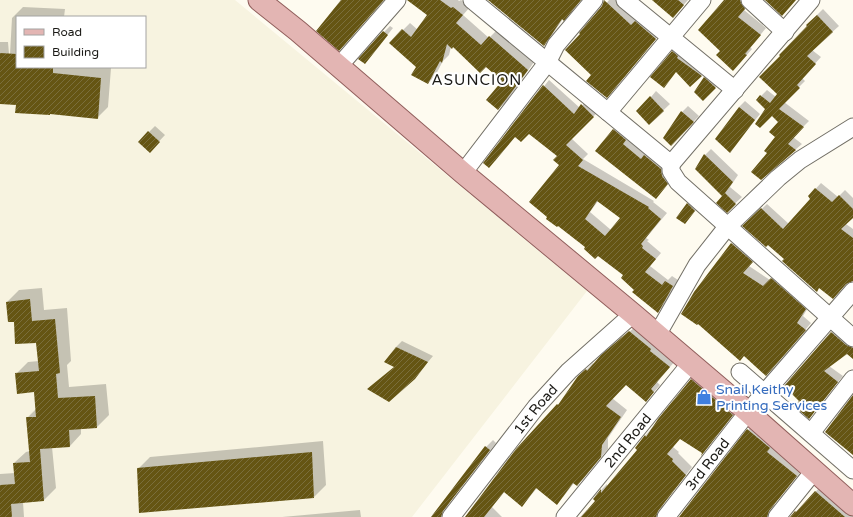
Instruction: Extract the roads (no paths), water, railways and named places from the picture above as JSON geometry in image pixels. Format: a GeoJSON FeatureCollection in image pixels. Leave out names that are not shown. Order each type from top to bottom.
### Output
{"type":"FeatureCollection","features":[{"type":"Feature","properties":{"kind":"main road"},"geometry":{"type":"LineString","coordinates":[[259,0],[298,30],[463,173],[691,363],[853,505]]}},
{"type":"Feature","properties":{"kind":"street"},"geometry":{"type":"LineString","coordinates":[[339,66],[397,0]]}},
{"type":"Feature","properties":{"kind":"street"},"geometry":{"type":"LineString","coordinates":[[472,0],[671,164]]}},
{"type":"Feature","properties":{"kind":"street"},"geometry":{"type":"LineString","coordinates":[[463,173],[547,63],[556,45],[594,0]]}},
{"type":"Feature","properties":{"kind":"street"},"geometry":{"type":"LineString","coordinates":[[625,0],[735,90]]}},
{"type":"Feature","properties":{"kind":"street"},"geometry":{"type":"LineString","coordinates":[[608,112],[702,0]]}},
{"type":"Feature","properties":{"kind":"street"},"geometry":{"type":"LineString","coordinates":[[750,0],[785,32]]}},
{"type":"Feature","properties":{"kind":"street"},"geometry":{"type":"LineString","coordinates":[[811,0],[671,164],[671,172],[678,182],[727,227],[853,338]]}},
{"type":"Feature","properties":{"kind":"street"},"geometry":{"type":"LineString","coordinates":[[657,335],[697,265],[727,227],[778,178],[800,160],[853,127]]}},
{"type":"Feature","properties":{"kind":"street","name":"3rd Road"},"geometry":{"type":"LineString","coordinates":[[666,517],[748,412],[853,291]]}},
{"type":"Feature","properties":{"kind":"street","name":"1st Road"},"geometry":{"type":"LineString","coordinates":[[451,517],[536,407],[569,371],[633,314]]}},
{"type":"Feature","properties":{"kind":"street","name":"2nd Road"},"geometry":{"type":"LineString","coordinates":[[565,517],[691,363]]}},
{"type":"Feature","properties":{"kind":"street"},"geometry":{"type":"LineString","coordinates":[[740,372],[853,470]]}},
{"type":"Feature","properties":{"kind":"street"},"geometry":{"type":"LineString","coordinates":[[811,433],[853,378]]}},
{"type":"Feature","properties":{"kind":"street"},"geometry":{"type":"LineString","coordinates":[[777,517],[814,471]]}},
{"type":"Feature","properties":{"kind":"place","name":"Snail Keithy Printing Services"},"geometry":{"type":"Point","coordinates":[704,397]}},
{"type":"Feature","properties":{"kind":"district","name":"ASUNCION"},"geometry":{"type":"Point","coordinates":[477,80]}}]}
